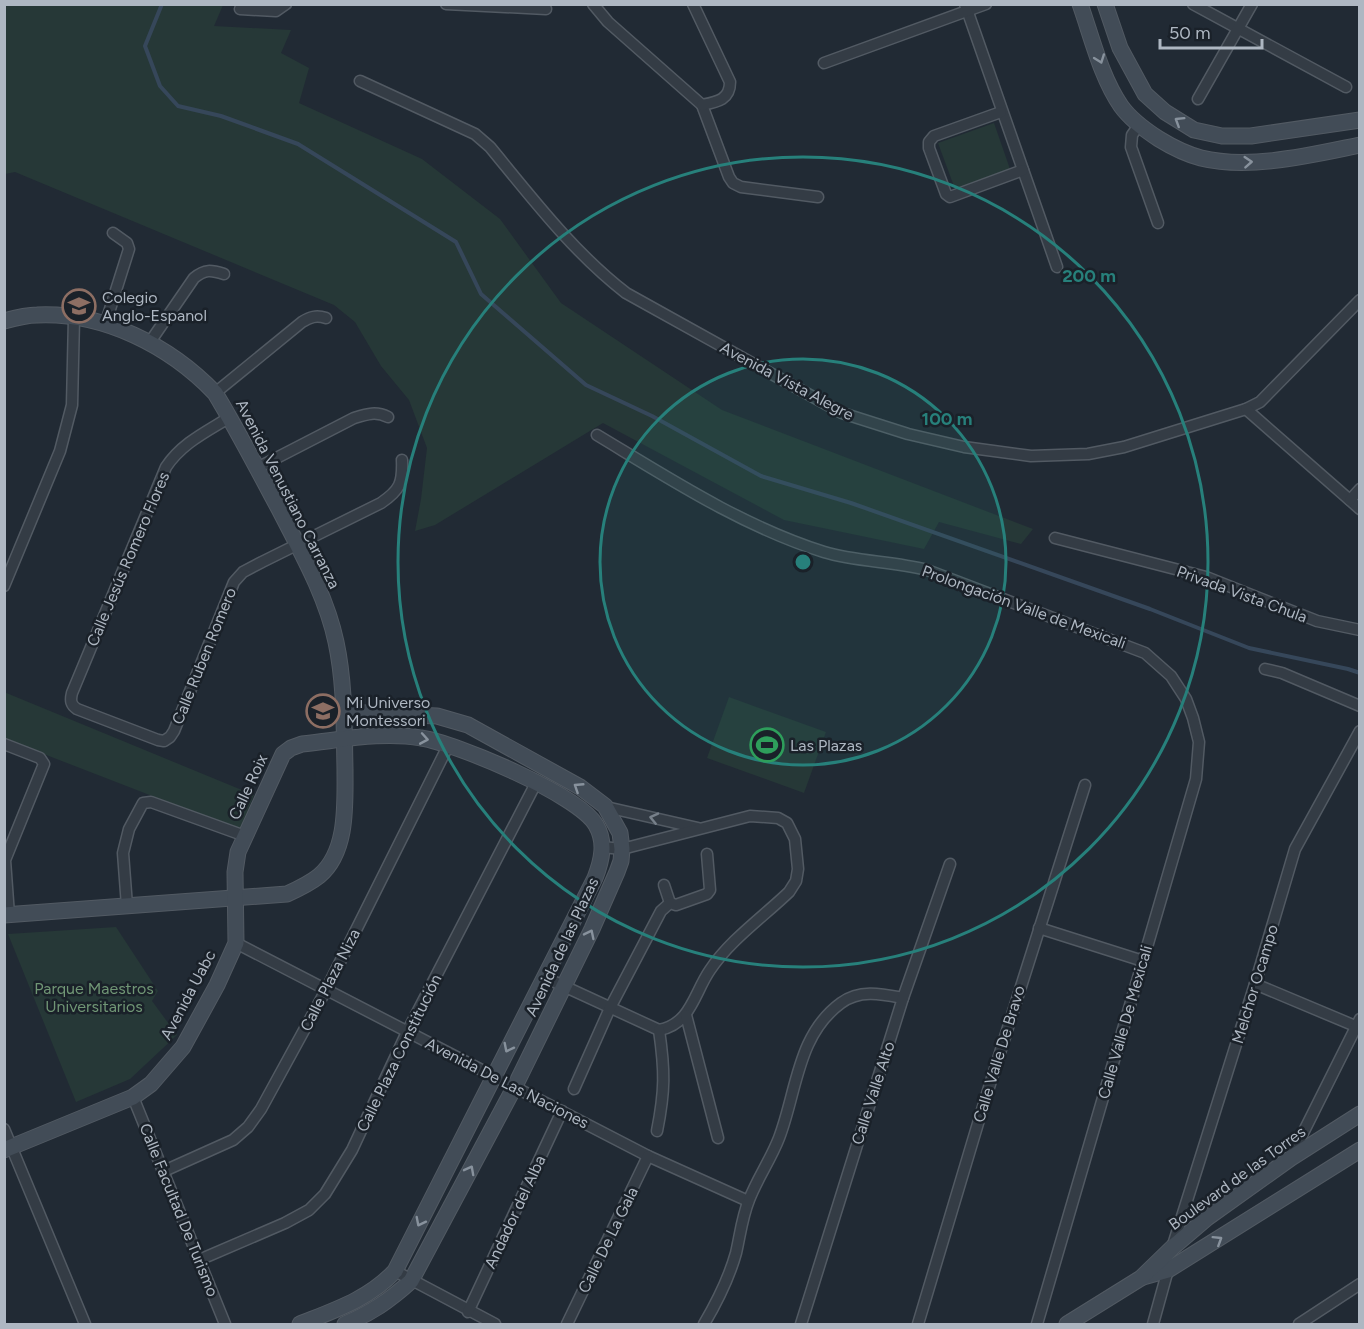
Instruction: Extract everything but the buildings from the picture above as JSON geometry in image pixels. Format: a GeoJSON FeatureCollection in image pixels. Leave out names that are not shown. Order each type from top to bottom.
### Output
{"type":"FeatureCollection","features":[{"type":"Feature","properties":{"kind":"street"},"geometry":{"type":"LineString","coordinates":[[240,9],[276,11],[286,4]]}},
{"type":"Feature","properties":{"kind":"street"},"geometry":{"type":"LineString","coordinates":[[446,4],[546,9]]}},
{"type":"Feature","properties":{"kind":"street"},"geometry":{"type":"LineString","coordinates":[[593,4],[608,22],[702,105],[733,183],[741,187],[818,197]]}},
{"type":"Feature","properties":{"kind":"street"},"geometry":{"type":"LineString","coordinates":[[693,4],[730,82],[728,95],[702,105]]}},
{"type":"Feature","properties":{"kind":"street"},"geometry":{"type":"LineString","coordinates":[[824,63],[966,8],[986,4]]}},
{"type":"Feature","properties":{"kind":"street"},"geometry":{"type":"LineString","coordinates":[[1080,4],[1111,88],[1130,117],[1177,150],[1201,158],[1237,162],[1302,156],[1359,145]]}},
{"type":"Feature","properties":{"kind":"street"},"geometry":{"type":"LineString","coordinates":[[1105,4],[1120,48],[1145,94],[1165,112],[1194,130],[1222,136],[1251,136],[1359,120]]}},
{"type":"Feature","properties":{"kind":"street"},"geometry":{"type":"LineString","coordinates":[[1193,4],[1346,87]]}},
{"type":"Feature","properties":{"kind":"street"},"geometry":{"type":"LineString","coordinates":[[1198,99],[1252,4]]}},
{"type":"Feature","properties":{"kind":"street"},"geometry":{"type":"LineString","coordinates":[[966,8],[1057,267]]}},
{"type":"Feature","properties":{"kind":"street","name":"Avenida Vista Alegre"},"geometry":{"type":"LineString","coordinates":[[360,81],[475,134],[490,147],[581,254],[626,293],[842,413],[908,434],[964,447],[1031,456],[1088,454],[1124,447],[1246,409],[1260,402],[1359,300]]}},
{"type":"Feature","properties":{"kind":"street"},"geometry":{"type":"LineString","coordinates":[[1002,112],[934,136],[929,142],[929,148],[946,194],[950,197],[1023,170]]}},
{"type":"Feature","properties":{"kind":"street"},"geometry":{"type":"LineString","coordinates":[[1139,125],[1130,140],[1132,155],[1158,223]]}},
{"type":"Feature","properties":{"kind":"street"},"geometry":{"type":"LineString","coordinates":[[105,325],[129,249],[127,243],[113,233]]}},
{"type":"Feature","properties":{"kind":"street"},"geometry":{"type":"LineString","coordinates":[[150,342],[194,278],[201,272],[210,270],[224,274]]}},
{"type":"Feature","properties":{"kind":"street","name":"Avenida Venustiano Carranza"},"geometry":{"type":"LineString","coordinates":[[4,321],[36,315],[74,318],[126,331],[150,342],[195,374],[215,393],[230,417],[314,578],[333,630],[342,669],[345,739],[343,823],[332,862],[320,876],[306,885],[287,894],[7,915]]}},
{"type":"Feature","properties":{"kind":"street"},"geometry":{"type":"LineString","coordinates":[[215,393],[302,322],[310,317],[326,318]]}},
{"type":"Feature","properties":{"kind":"street"},"geometry":{"type":"LineString","coordinates":[[4,586],[67,429],[72,405],[74,318]]}},
{"type":"Feature","properties":{"kind":"street"},"geometry":{"type":"LineString","coordinates":[[1246,409],[1359,509]]}},
{"type":"Feature","properties":{"kind":"street"},"geometry":{"type":"LineString","coordinates":[[257,468],[354,418],[369,413],[380,413],[388,417]]}},
{"type":"Feature","properties":{"kind":"street","name":"Calle Jesús Romero Flores"},"geometry":{"type":"LineString","coordinates":[[174,731],[164,741],[77,710],[72,706],[70,700],[166,467],[176,452],[230,417]]}},
{"type":"Feature","properties":{"kind":"street","name":"Prolongación Valle de Mexicali"},"geometry":{"type":"LineString","coordinates":[[597,435],[716,506],[797,543],[827,553],[927,570],[1145,653],[1171,676],[1186,699],[1193,718]]}},
{"type":"Feature","properties":{"kind":"street","name":"Calle Ruben Romero"},"geometry":{"type":"LineString","coordinates":[[174,731],[234,582],[243,572],[298,546],[391,496],[400,486],[403,477],[402,460]]}},
{"type":"Feature","properties":{"kind":"street"},"geometry":{"type":"LineString","coordinates":[[1350,500],[1359,489]]}},
{"type":"Feature","properties":{"kind":"street","name":"Privada Vista Chula"},"geometry":{"type":"LineString","coordinates":[[1056,538],[1206,577],[1317,621],[1359,630]]}},
{"type":"Feature","properties":{"kind":"street"},"geometry":{"type":"LineString","coordinates":[[1265,669],[1282,673],[1359,706]]}},
{"type":"Feature","properties":{"kind":"street"},"geometry":{"type":"LineString","coordinates":[[344,712],[419,714],[450,718],[468,725],[580,787],[606,807],[620,833],[622,849]]}},
{"type":"Feature","properties":{"kind":"street","name":"Calle Valle De Mexicali"},"geometry":{"type":"LineString","coordinates":[[1037,1324],[1196,780],[1199,742],[1193,718]]}},
{"type":"Feature","properties":{"kind":"street","name":"Melchor Ocampo"},"geometry":{"type":"LineString","coordinates":[[1153,1324],[1173,1246],[1256,984],[1295,849],[1359,731]]}},
{"type":"Feature","properties":{"kind":"street"},"geometry":{"type":"LineString","coordinates":[[345,739],[402,736],[420,737],[449,744],[536,783],[577,805],[597,826],[602,847],[622,849],[750,816],[778,818],[791,829],[795,839],[798,869],[796,881],[789,892],[721,956],[709,971],[686,1015],[678,1023],[659,1030],[544,977]]}},
{"type":"Feature","properties":{"kind":"street","name":"Calle Roix"},"geometry":{"type":"LineString","coordinates":[[235,898],[236,864],[244,836],[283,754],[302,744],[345,739]]}},
{"type":"Feature","properties":{"kind":"street"},"geometry":{"type":"LineString","coordinates":[[4,744],[40,758],[44,764],[5,860],[7,915]]}},
{"type":"Feature","properties":{"kind":"street","name":"Calle Plaza Niza"},"geometry":{"type":"LineString","coordinates":[[164,1171],[233,1140],[248,1127],[261,1110],[327,990],[449,744]]}},
{"type":"Feature","properties":{"kind":"street","name":"Calle Plaza Constitución"},"geometry":{"type":"LineString","coordinates":[[199,1260],[285,1223],[309,1210],[325,1194],[351,1150],[407,1032],[536,783]]}},
{"type":"Feature","properties":{"kind":"street","name":"Calle Valle De Bravo"},"geometry":{"type":"LineString","coordinates":[[918,1324],[981,1111],[1085,785]]}},
{"type":"Feature","properties":{"kind":"street"},"geometry":{"type":"LineString","coordinates":[[128,906],[123,853],[129,829],[139,807],[146,802],[244,836]]}},
{"type":"Feature","properties":{"kind":"street"},"geometry":{"type":"LineString","coordinates":[[606,807],[702,829]]}},
{"type":"Feature","properties":{"kind":"street","name":"Avenida de las Plazas"},"geometry":{"type":"LineString","coordinates":[[300,1324],[354,1303],[383,1284],[395,1271],[595,878],[601,863],[602,847]]}},
{"type":"Feature","properties":{"kind":"street","name":"Avenida de las Plazas"},"geometry":{"type":"LineString","coordinates":[[345,1324],[368,1314],[390,1300],[411,1281],[515,1086],[592,929],[617,872],[622,849]]}},
{"type":"Feature","properties":{"kind":"street"},"geometry":{"type":"LineString","coordinates":[[670,903],[676,905],[707,894],[710,890],[707,854]]}},
{"type":"Feature","properties":{"kind":"street","name":"Calle Valle Alto"},"geometry":{"type":"LineString","coordinates":[[801,1324],[903,998],[950,864]]}},
{"type":"Feature","properties":{"kind":"street"},"geometry":{"type":"LineString","coordinates":[[664,885],[670,903]]}},
{"type":"Feature","properties":{"kind":"street","name":"Avenida Uabc"},"geometry":{"type":"LineString","coordinates":[[8,1148],[133,1096],[151,1084],[183,1047],[217,985],[236,943],[235,898]]}},
{"type":"Feature","properties":{"kind":"street"},"geometry":{"type":"LineString","coordinates":[[574,1089],[610,1008],[661,911],[670,903]]}},
{"type":"Feature","properties":{"kind":"street"},"geometry":{"type":"LineString","coordinates":[[1039,928],[1143,961]]}},
{"type":"Feature","properties":{"kind":"street","name":"Avenida De Las Naciones"},"geometry":{"type":"LineString","coordinates":[[236,943],[648,1156],[748,1201]]}},
{"type":"Feature","properties":{"kind":"street"},"geometry":{"type":"LineString","coordinates":[[1256,984],[1358,1024],[1291,1158]]}},
{"type":"Feature","properties":{"kind":"street"},"geometry":{"type":"LineString","coordinates":[[704,1324],[725,1282],[735,1255],[748,1201],[779,1140],[809,1042],[824,1018],[842,1002],[854,996],[876,993],[903,998]]}},
{"type":"Feature","properties":{"kind":"street"},"geometry":{"type":"LineString","coordinates":[[686,1015],[718,1138]]}},
{"type":"Feature","properties":{"kind":"street"},"geometry":{"type":"LineString","coordinates":[[657,1131],[665,1086],[659,1030]]}},
{"type":"Feature","properties":{"kind":"street","name":"Calle Facultad De Turismo"},"geometry":{"type":"LineString","coordinates":[[133,1096],[225,1324]]}},
{"type":"Feature","properties":{"kind":"street","name":"Andador del Alba"},"geometry":{"type":"LineString","coordinates":[[468,1312],[562,1111]]}},
{"type":"Feature","properties":{"kind":"street","name":"Boulevard de las Torres"},"geometry":{"type":"LineString","coordinates":[[1067,1324],[1141,1278],[1173,1246],[1207,1218],[1291,1158],[1359,1114]]}},
{"type":"Feature","properties":{"kind":"street"},"geometry":{"type":"LineString","coordinates":[[4,1129],[8,1148],[86,1324]]}},
{"type":"Feature","properties":{"kind":"street","name":"Boulevard de las Torres"},"geometry":{"type":"LineString","coordinates":[[1141,1278],[1168,1270],[1359,1150]]}},
{"type":"Feature","properties":{"kind":"street","name":"Calle De La Gala"},"geometry":{"type":"LineString","coordinates":[[567,1324],[648,1156]]}},
{"type":"Feature","properties":{"kind":"street"},"geometry":{"type":"LineString","coordinates":[[395,1271],[468,1312],[495,1324]]}},
{"type":"Feature","properties":{"kind":"street"},"geometry":{"type":"LineString","coordinates":[[1299,1324],[1359,1284]]}},
{"type":"Feature","properties":{"kind":"green space"},"geometry":{"type":"Polygon","coordinates":[[[4,5],[223,5],[214,26],[291,30],[281,53],[309,68],[299,103],[422,159],[500,219],[561,303],[722,410],[1033,529],[1021,544],[939,522],[924,549],[784,520],[603,423],[435,525],[415,531],[427,448],[409,400],[381,366],[355,322],[334,305],[15,172],[5,174],[4,5]]]}},
{"type":"Feature","properties":{"kind":"green space"},"geometry":{"type":"Polygon","coordinates":[[[994,123],[1010,169],[955,189],[938,143],[994,123]]]}},
{"type":"Feature","properties":{"kind":"green space"},"geometry":{"type":"Polygon","coordinates":[[[4,692],[254,795],[240,830],[5,739],[4,692]]]}},
{"type":"Feature","properties":{"kind":"green space","name":"Las Plazas"},"geometry":{"type":"Polygon","coordinates":[[[729,697],[826,732],[804,793],[707,758],[729,697]]]}},
{"type":"Feature","properties":{"kind":"green space","name":"Parque Maestros Universitarios"},"geometry":{"type":"Polygon","coordinates":[[[116,927],[158,991],[152,1001],[177,1035],[130,1079],[76,1102],[8,934],[116,927]]]}},
{"type":"Feature","properties":{"kind":"waterway"},"geometry":{"type":"LineString","coordinates":[[162,4],[145,46],[160,86],[178,106],[221,116],[298,144],[456,242],[481,294],[586,385],[652,416],[761,476],[851,503],[1150,609],[1249,648],[1360,673]]}},
{"type":"Feature","properties":{"kind":"place","name":"Colegio Anglo-Espanol"},"geometry":{"type":"Point","coordinates":[79,306]}},
{"type":"Feature","properties":{"kind":"place","name":"Mi Universo Montessori"},"geometry":{"type":"Point","coordinates":[323,711]}},
{"type":"Feature","properties":{"kind":"place","name":"Las Plazas"},"geometry":{"type":"Point","coordinates":[767,745]}}]}
